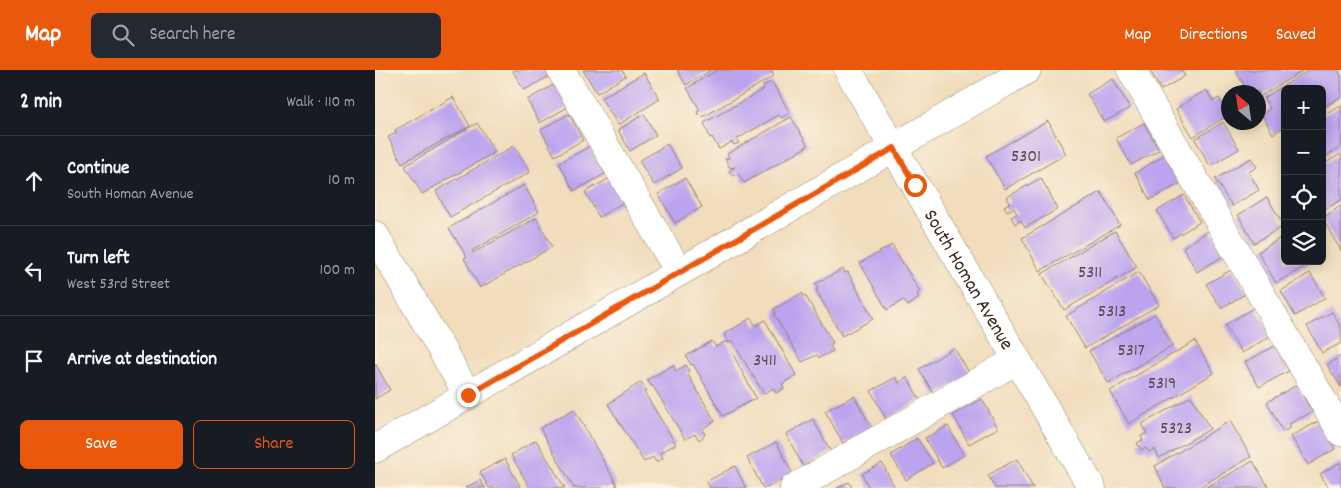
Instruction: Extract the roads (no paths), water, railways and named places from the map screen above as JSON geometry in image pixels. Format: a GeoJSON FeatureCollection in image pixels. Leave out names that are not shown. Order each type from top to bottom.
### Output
{"type":"FeatureCollection","features":[{"type":"Feature","properties":{"kind":"street"},"geometry":{"type":"LineString","coordinates":[[561,70],[679,272]]}},
{"type":"Feature","properties":{"kind":"street","name":"South Homan Avenue"},"geometry":{"type":"LineString","coordinates":[[848,70],[1092,488]]}},
{"type":"Feature","properties":{"kind":"street"},"geometry":{"type":"LineString","coordinates":[[375,449],[1027,70]]}},
{"type":"Feature","properties":{"kind":"street"},"geometry":{"type":"LineString","coordinates":[[1131,70],[1341,432]]}},
{"type":"Feature","properties":{"kind":"street"},"geometry":{"type":"LineString","coordinates":[[375,234],[468,395]]}},
{"type":"Feature","properties":{"kind":"street"},"geometry":{"type":"LineString","coordinates":[[794,488],[1017,360]]}}]}
